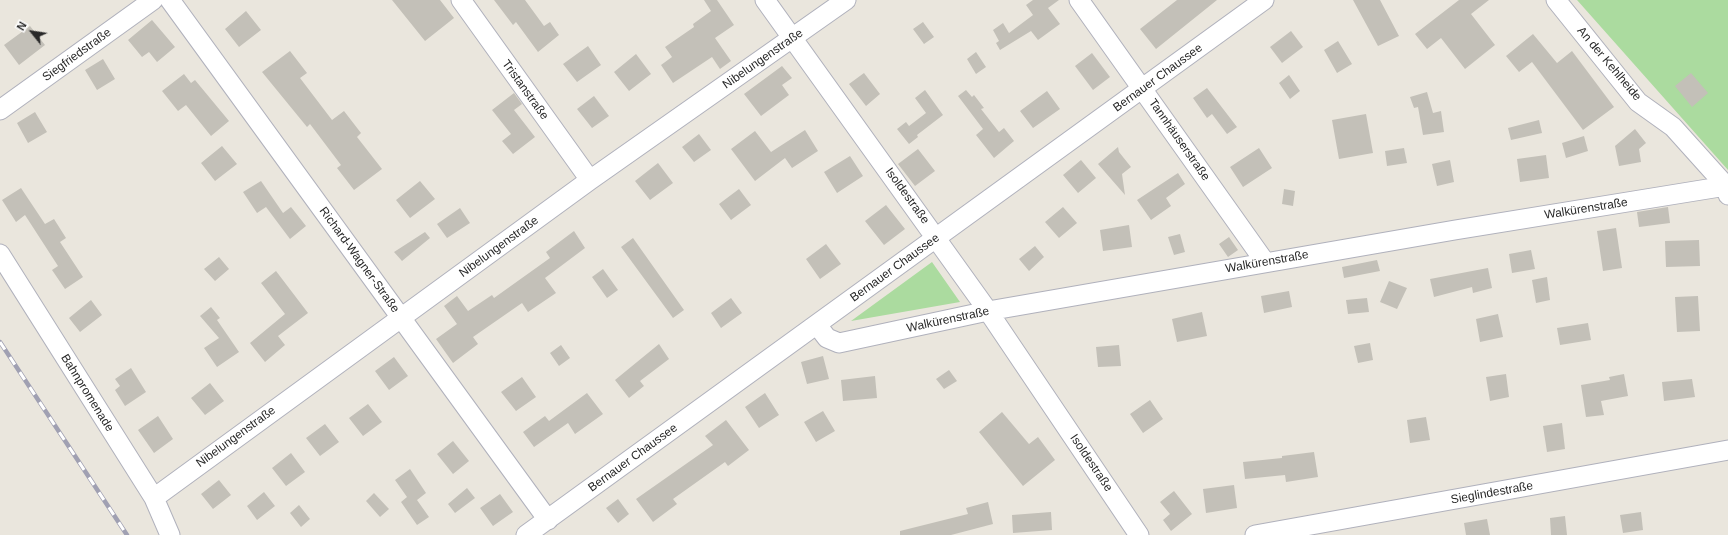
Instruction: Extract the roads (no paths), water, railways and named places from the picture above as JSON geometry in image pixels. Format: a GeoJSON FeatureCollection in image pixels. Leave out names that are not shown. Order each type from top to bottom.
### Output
{"type":"FeatureCollection","features":[{"type":"Feature","properties":{"kind":"street","name":"Siegfriedstraße"},"geometry":{"type":"LineString","coordinates":[[0,110],[153,0]]}},
{"type":"Feature","properties":{"kind":"street","name":"Richard-Wagner-Straße"},"geometry":{"type":"LineString","coordinates":[[170,0],[548,520]]}},
{"type":"Feature","properties":{"kind":"street","name":"Tristanstraße"},"geometry":{"type":"LineString","coordinates":[[460,0],[590,180]]}},
{"type":"Feature","properties":{"kind":"street","name":"Isoldestraße"},"geometry":{"type":"LineString","coordinates":[[765,0],[937,237],[988,310],[1139,535]]}},
{"type":"Feature","properties":{"kind":"street","name":"Nibelungenstraße"},"geometry":{"type":"LineString","coordinates":[[154,498],[401,316],[465,272],[590,180],[846,0]]}},
{"type":"Feature","properties":{"kind":"street","name":"Tannhäuserstraße"},"geometry":{"type":"LineString","coordinates":[[1079,0],[1265,262]]}},
{"type":"Feature","properties":{"kind":"street","name":"Bernauer Chaussee"},"geometry":{"type":"LineString","coordinates":[[526,535],[1264,0]]}},
{"type":"Feature","properties":{"kind":"street","name":"An der Kehlheide"},"geometry":{"type":"LineString","coordinates":[[1556,0],[1638,102],[1673,127],[1727,191]]}},
{"type":"Feature","properties":{"kind":"street","name":"Walkürenstraße"},"geometry":{"type":"LineString","coordinates":[[817,325],[827,338],[839,344],[988,310],[1265,262],[1727,191]]}},
{"type":"Feature","properties":{"kind":"street","name":"Bahnpromenade"},"geometry":{"type":"LineString","coordinates":[[0,254],[154,498],[170,535]]}},
{"type":"Feature","properties":{"kind":"street","name":"Sieglindestraße"},"geometry":{"type":"LineString","coordinates":[[1255,535],[1728,450]]}},
{"type":"Feature","properties":{"kind":"railway"},"geometry":{"type":"LineString","coordinates":[[0,342],[127,535]]}}]}
